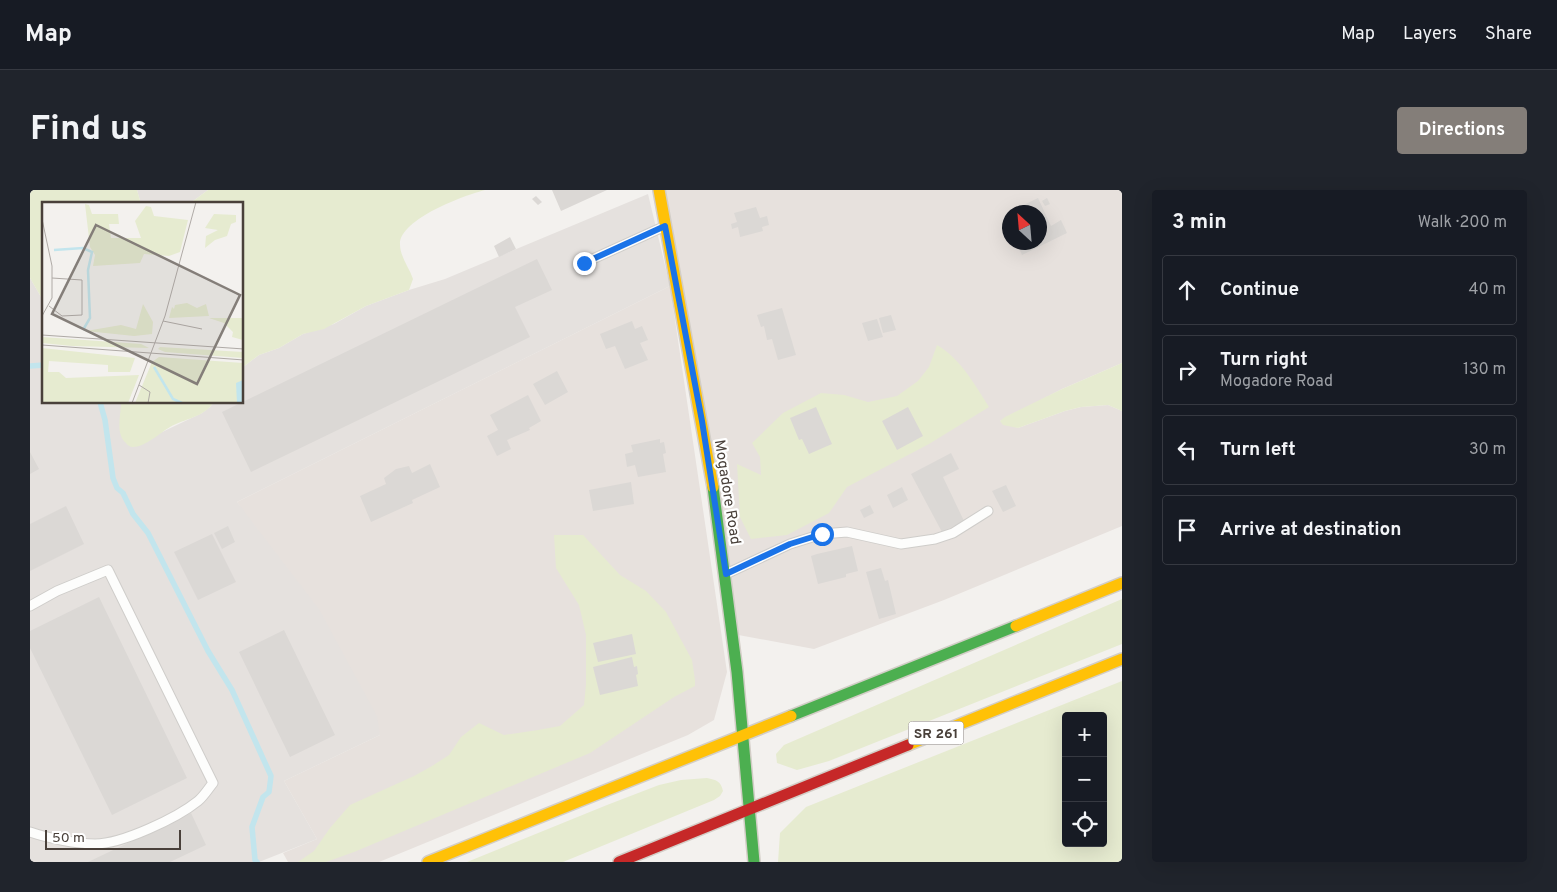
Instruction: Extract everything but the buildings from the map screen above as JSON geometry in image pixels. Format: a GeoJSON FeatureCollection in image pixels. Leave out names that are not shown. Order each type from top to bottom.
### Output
{"type":"FeatureCollection","features":[{"type":"Feature","properties":{"kind":"main road","name":"Mogadore Road"},"geometry":{"type":"LineString","coordinates":[[659,190],[704,430],[726,574],[744,734],[754,862]]}},
{"type":"Feature","properties":{"kind":"main road"},"geometry":{"type":"LineString","coordinates":[[428,862],[1122,582]]}},
{"type":"Feature","properties":{"kind":"main road","name":"SR 261"},"geometry":{"type":"LineString","coordinates":[[619,862],[1122,659]]}},
{"type":"Feature","properties":{"kind":"lane"},"geometry":{"type":"LineString","coordinates":[[584,263],[665,226]]}},
{"type":"Feature","properties":{"kind":"lane"},"geometry":{"type":"LineString","coordinates":[[726,574],[790,544],[822,534],[848,532],[901,544],[935,539],[953,533],[988,511]]}},
{"type":"Feature","properties":{"kind":"lane"},"geometry":{"type":"LineString","coordinates":[[30,606],[58,591],[108,570],[213,783],[198,800],[170,818],[123,839],[95,844],[43,836],[30,832]]}},
{"type":"Feature","properties":{"kind":"shaded area"},"geometry":{"type":"Polygon","coordinates":[[[137,190],[208,190],[192,202],[140,202],[137,190]]]}},
{"type":"Feature","properties":{"kind":"shaded area"},"geometry":{"type":"Polygon","coordinates":[[[658,190],[1122,190],[1122,363],[1062,389],[1000,421],[1018,428],[1081,407],[1108,405],[1122,411],[1122,526],[944,600],[814,649],[733,634],[658,190]]]}},
{"type":"Feature","properties":{"kind":"shaded area"},"geometry":{"type":"Polygon","coordinates":[[[648,194],[670,286],[237,502],[319,609],[377,716],[380,735],[284,781],[317,839],[259,862],[30,862],[30,278],[42,299],[42,404],[121,404],[158,434],[202,413],[212,404],[244,404],[244,366],[259,355],[279,348],[303,334],[334,324],[366,306],[445,279],[648,194]]]}},
{"type":"Feature","properties":{"kind":"shaded area"},"geometry":{"type":"Polygon","coordinates":[[[670,286],[727,672],[714,720],[688,735],[379,862],[288,862],[283,853],[317,839],[284,781],[380,735],[237,502],[670,286]]]}},
{"type":"Feature","properties":{"kind":"green space"},"geometry":{"type":"Polygon","coordinates":[[[30,190],[137,190],[140,202],[42,202],[42,299],[30,278],[30,190]]]}},
{"type":"Feature","properties":{"kind":"green space"},"geometry":{"type":"Polygon","coordinates":[[[208,190],[485,190],[449,203],[422,217],[410,226],[403,235],[400,249],[413,279],[409,290],[366,306],[324,329],[303,334],[279,348],[259,355],[244,366],[244,202],[192,202],[208,190]]]}},
{"type":"Feature","properties":{"kind":"green space"},"geometry":{"type":"Polygon","coordinates":[[[937,345],[960,365],[973,381],[989,407],[929,444],[847,487],[829,513],[787,535],[751,539],[740,517],[737,464],[761,475],[760,457],[752,443],[783,413],[821,393],[844,395],[868,402],[897,396],[918,381],[929,367],[937,345]]]}},
{"type":"Feature","properties":{"kind":"green space"},"geometry":{"type":"Polygon","coordinates":[[[1122,363],[1122,411],[1108,405],[1081,407],[1018,428],[1003,425],[1000,421],[1062,389],[1122,363]]]}},
{"type":"Feature","properties":{"kind":"green space"},"geometry":{"type":"Polygon","coordinates":[[[121,404],[212,404],[199,415],[175,424],[138,446],[133,447],[127,444],[121,435],[119,424],[121,404]]]}},
{"type":"Feature","properties":{"kind":"green space"},"geometry":{"type":"Polygon","coordinates":[[[554,535],[583,535],[620,575],[646,591],[666,612],[692,660],[695,686],[674,697],[590,753],[354,852],[326,862],[298,862],[314,851],[330,828],[350,805],[432,766],[449,755],[461,737],[479,723],[504,735],[538,730],[560,726],[584,705],[586,635],[579,605],[556,568],[554,535]]]}},
{"type":"Feature","properties":{"kind":"green space"},"geometry":{"type":"Polygon","coordinates":[[[1122,599],[1122,644],[829,761],[797,770],[777,763],[776,754],[784,745],[1122,599]]]}},
{"type":"Feature","properties":{"kind":"green space"},"geometry":{"type":"Polygon","coordinates":[[[1122,681],[1122,862],[778,862],[780,833],[806,807],[1122,681]]]}},
{"type":"Feature","properties":{"kind":"green space"},"geometry":{"type":"Polygon","coordinates":[[[707,778],[718,782],[723,791],[714,800],[563,862],[467,862],[659,785],[681,780],[707,778]]]}},
{"type":"Feature","properties":{"kind":"waterway"},"geometry":{"type":"LineString","coordinates":[[30,366],[42,365]]}},
{"type":"Feature","properties":{"kind":"waterway"},"geometry":{"type":"LineString","coordinates":[[101,404],[105,420],[113,478],[117,488],[123,493],[133,514],[148,533],[208,651],[232,690],[271,776],[269,792],[263,797],[252,827],[255,860],[257,862]]}},
{"type":"Feature","properties":{"kind":"traffic: fast"},"geometry":{"type":"LineString","coordinates":[[713,487],[737,672],[754,862]]}},
{"type":"Feature","properties":{"kind":"traffic: fast"},"geometry":{"type":"LineString","coordinates":[[791,716],[1016,626]]}},
{"type":"Feature","properties":{"kind":"traffic: slow"},"geometry":{"type":"LineString","coordinates":[[659,190],[713,487]]}},
{"type":"Feature","properties":{"kind":"traffic: slow"},"geometry":{"type":"LineString","coordinates":[[1016,626],[1122,583]]}},
{"type":"Feature","properties":{"kind":"traffic: slow"},"geometry":{"type":"LineString","coordinates":[[908,745],[1122,659]]}},
{"type":"Feature","properties":{"kind":"traffic: slow"},"geometry":{"type":"LineString","coordinates":[[428,862],[791,716]]}},
{"type":"Feature","properties":{"kind":"traffic: jam"},"geometry":{"type":"LineString","coordinates":[[619,862],[908,745]]}},
{"type":"Feature","properties":{"kind":"route"},"geometry":{"type":"LineString","coordinates":[[584,263],[665,226],[702,421],[726,574],[790,544],[822,534]]}}]}
